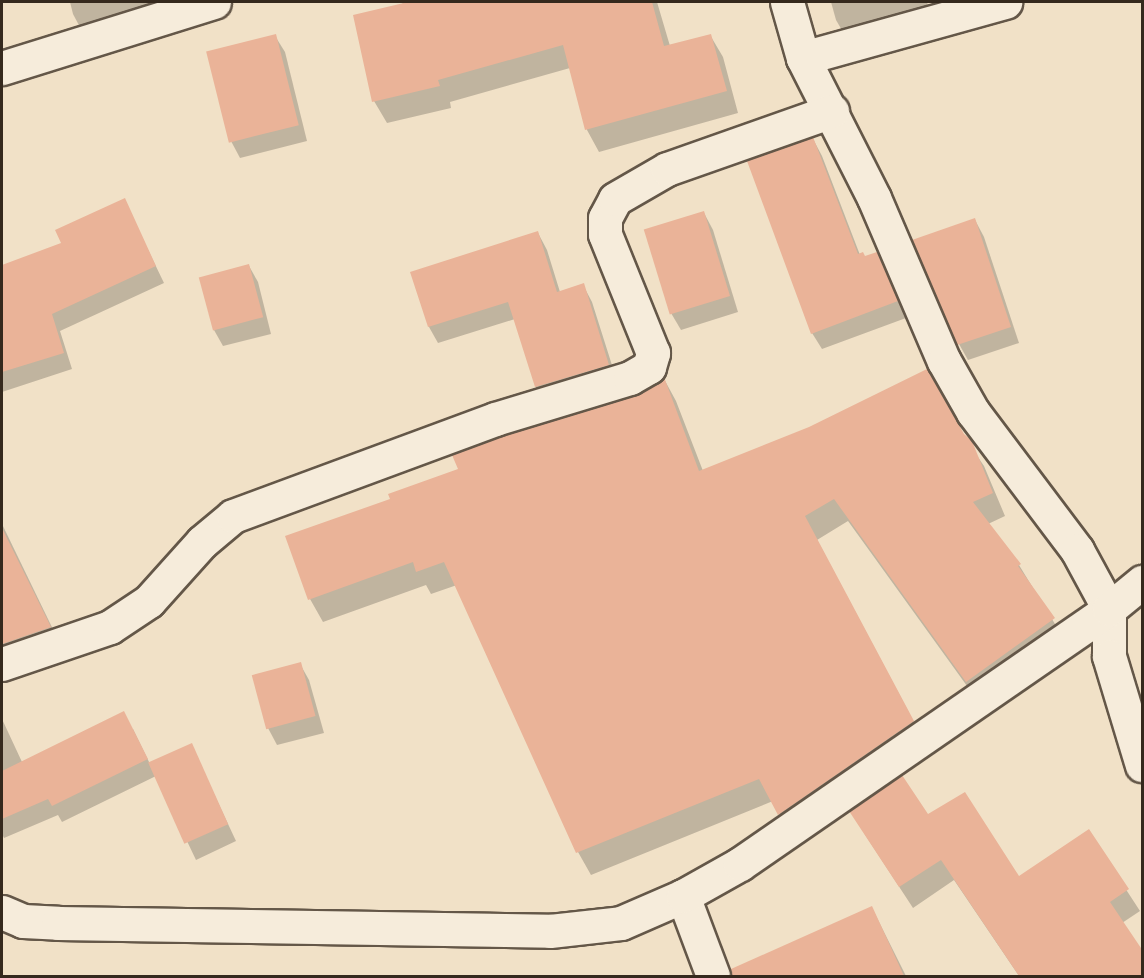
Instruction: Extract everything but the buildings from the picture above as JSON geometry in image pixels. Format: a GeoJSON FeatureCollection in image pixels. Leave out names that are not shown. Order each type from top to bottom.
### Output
{"type":"FeatureCollection","features":[{"type":"Feature","properties":{"kind":"street"},"geometry":{"type":"LineString","coordinates":[[2,68],[214,2]]}},
{"type":"Feature","properties":{"kind":"street"},"geometry":{"type":"LineString","coordinates":[[787,2],[803,58],[832,111],[874,198],[944,361],[973,412],[1077,550],[1109,609],[1109,656],[1143,765]]}},
{"type":"Feature","properties":{"kind":"street"},"geometry":{"type":"LineString","coordinates":[[803,58],[1005,2]]}},
{"type":"Feature","properties":{"kind":"street"},"geometry":{"type":"LineString","coordinates":[[2,664],[110,627],[148,601],[202,542],[233,516],[495,419],[630,378],[649,367],[653,352],[605,234],[605,218],[615,199],[667,169],[832,111]]}},
{"type":"Feature","properties":{"kind":"street"},"geometry":{"type":"LineString","coordinates":[[2,912],[23,921],[58,923],[550,932],[621,923],[683,896],[740,864],[1109,609],[1143,582]]}},
{"type":"Feature","properties":{"kind":"street"},"geometry":{"type":"LineString","coordinates":[[683,896],[713,976]]}}]}
